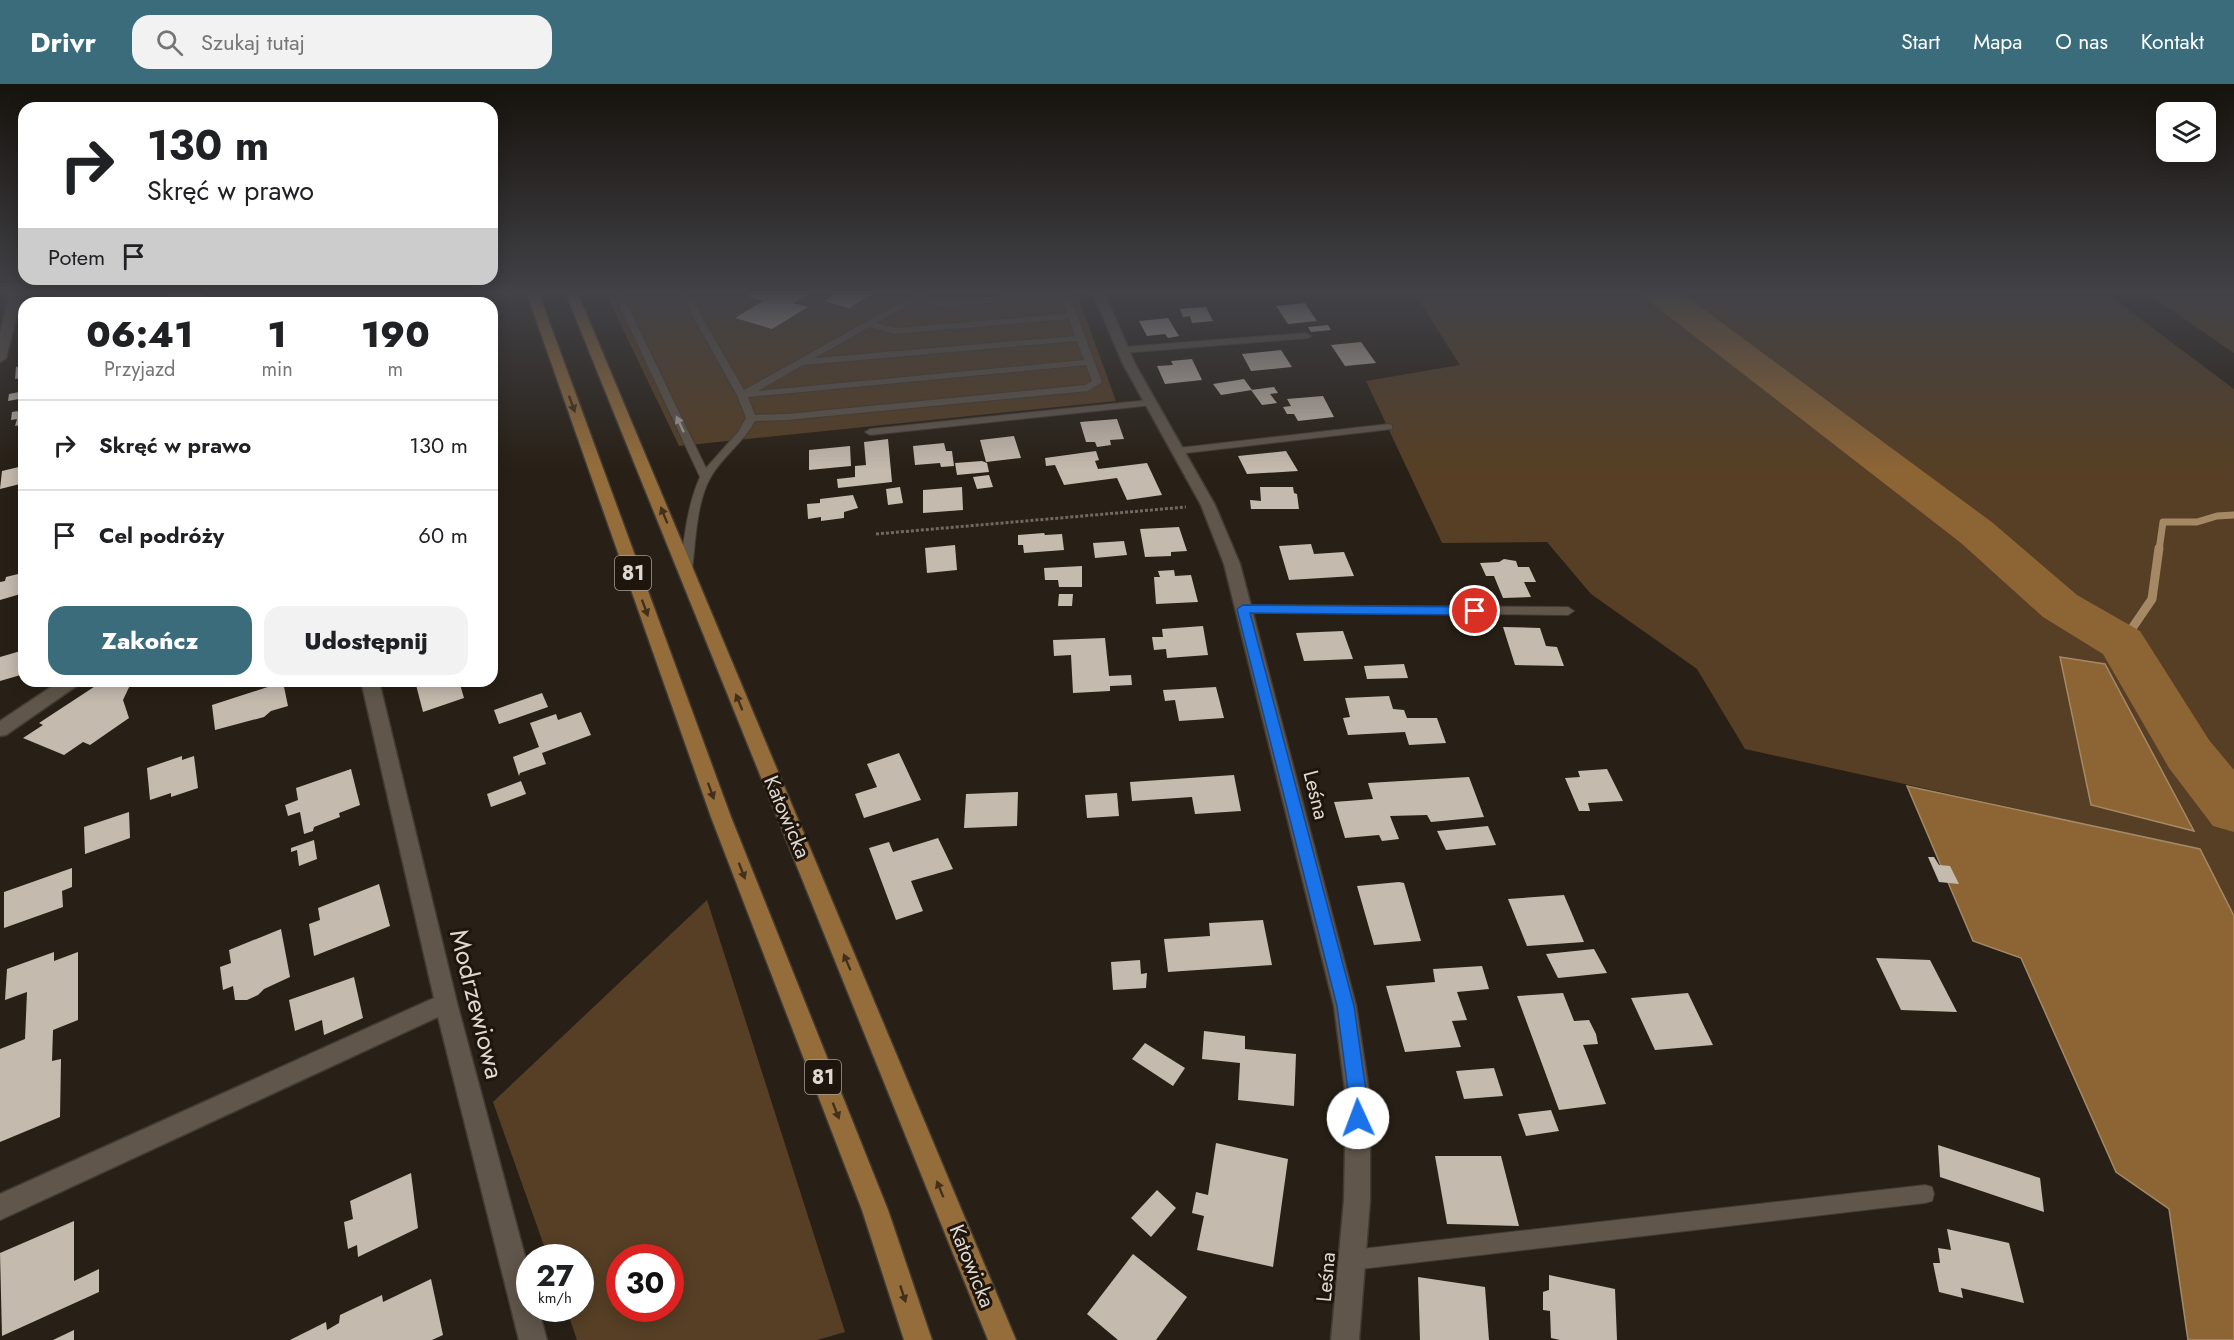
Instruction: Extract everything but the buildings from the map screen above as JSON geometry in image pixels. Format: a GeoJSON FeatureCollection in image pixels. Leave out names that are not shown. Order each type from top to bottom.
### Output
{"type":"FeatureCollection","features":[{"type":"Feature","properties":{"kind":"main road","name":"81"},"geometry":{"type":"LineString","coordinates":[[554,353],[721,817],[875,1210],[918,1340]]}},
{"type":"Feature","properties":{"kind":"main road","name":"Katowicka"},"geometry":{"type":"LineString","coordinates":[[596,353],[1002,1340]]}},
{"type":"Feature","properties":{"kind":"street","name":"Leśna"},"geometry":{"type":"LineString","coordinates":[[1124,353],[1149,403],[1208,504],[1232,564],[1346,1006],[1358,1098],[1357,1200],[1345,1340]]}},
{"type":"Feature","properties":{"kind":"street"},"geometry":{"type":"LineString","coordinates":[[0,730],[63,687]]}},
{"type":"Feature","properties":{"kind":"street","name":"Modrzewiowa"},"geometry":{"type":"LineString","coordinates":[[371,687],[446,1004],[533,1340]]}},
{"type":"Feature","properties":{"kind":"street"},"geometry":{"type":"LineString","coordinates":[[0,1207],[446,1004]]}},
{"type":"Feature","properties":{"kind":"lane"},"geometry":{"type":"LineString","coordinates":[[646,353],[705,477]]}},
{"type":"Feature","properties":{"kind":"lane"},"geometry":{"type":"LineString","coordinates":[[718,353],[742,395],[751,417]]}},
{"type":"Feature","properties":{"kind":"lane"},"geometry":{"type":"LineString","coordinates":[[742,395],[818,353]]}},
{"type":"Feature","properties":{"kind":"lane"},"geometry":{"type":"LineString","coordinates":[[801,362],[911,353]]}},
{"type":"Feature","properties":{"kind":"lane"},"geometry":{"type":"LineString","coordinates":[[751,417],[787,417],[1088,388],[1097,382],[1086,353]]}},
{"type":"Feature","properties":{"kind":"lane"},"geometry":{"type":"LineString","coordinates":[[742,395],[1089,362]]}},
{"type":"Feature","properties":{"kind":"lane"},"geometry":{"type":"LineString","coordinates":[[1046,393],[1054,414]]}},
{"type":"Feature","properties":{"kind":"lane"},"geometry":{"type":"LineString","coordinates":[[870,432],[1149,403]]}},
{"type":"Feature","properties":{"kind":"lane"},"geometry":{"type":"LineString","coordinates":[[686,570],[692,528],[705,477],[736,442],[751,417]]}},
{"type":"Feature","properties":{"kind":"lane"},"geometry":{"type":"LineString","coordinates":[[1178,451],[1388,427]]}},
{"type":"Feature","properties":{"kind":"lane"},"geometry":{"type":"LineString","coordinates":[[1243,609],[1568,611]]}},
{"type":"Feature","properties":{"kind":"lane"},"geometry":{"type":"LineString","coordinates":[[1352,1260],[1925,1194]]}},
{"type":"Feature","properties":{"kind":"path"},"geometry":{"type":"LineString","coordinates":[[876,534],[1208,504]]}},
{"type":"Feature","properties":{"kind":"shaded area"},"geometry":{"type":"Polygon","coordinates":[[[634,353],[1098,353],[1116,401],[679,446],[634,353]]]}},
{"type":"Feature","properties":{"kind":"shaded area"},"geometry":{"type":"Polygon","coordinates":[[[1452,353],[2185,353],[2234,389],[2234,916],[2200,849],[1745,749],[1697,669],[1591,594],[1547,542],[1442,543],[1366,381],[1460,365],[1452,353]]]}},
{"type":"Feature","properties":{"kind":"shaded area"},"geometry":{"type":"Polygon","coordinates":[[[2060,657],[2105,664],[2194,831],[2091,805],[2060,657]]]}},
{"type":"Feature","properties":{"kind":"shaded area"},"geometry":{"type":"Polygon","coordinates":[[[1907,786],[2200,849],[2234,916],[2234,1340],[2188,1340],[2169,1209],[2116,1172],[2021,958],[1973,941],[1907,786]]]}},
{"type":"Feature","properties":{"kind":"shaded area"},"geometry":{"type":"Polygon","coordinates":[[[707,900],[845,1332],[817,1340],[577,1340],[571,1322],[594,1322],[594,1244],[543,1244],[493,1102],[707,900]]]}},
{"type":"Feature","properties":{"kind":"waterway"},"geometry":{"type":"LineString","coordinates":[[1738,353],[1977,533],[2060,606],[2122,643],[2189,754],[2234,810]]}},
{"type":"Feature","properties":{"kind":"waterway"},"geometry":{"type":"LineString","coordinates":[[2159,550],[2163,522],[2197,522],[2217,516],[2234,515]]}},
{"type":"Feature","properties":{"kind":"waterway"},"geometry":{"type":"LineString","coordinates":[[2122,643],[2152,599],[2159,548]]}},
{"type":"Feature","properties":{"kind":"route"},"geometry":{"type":"LineString","coordinates":[[1358,1118],[1358,1098],[1346,1006],[1243,609],[1475,611]]}}]}
